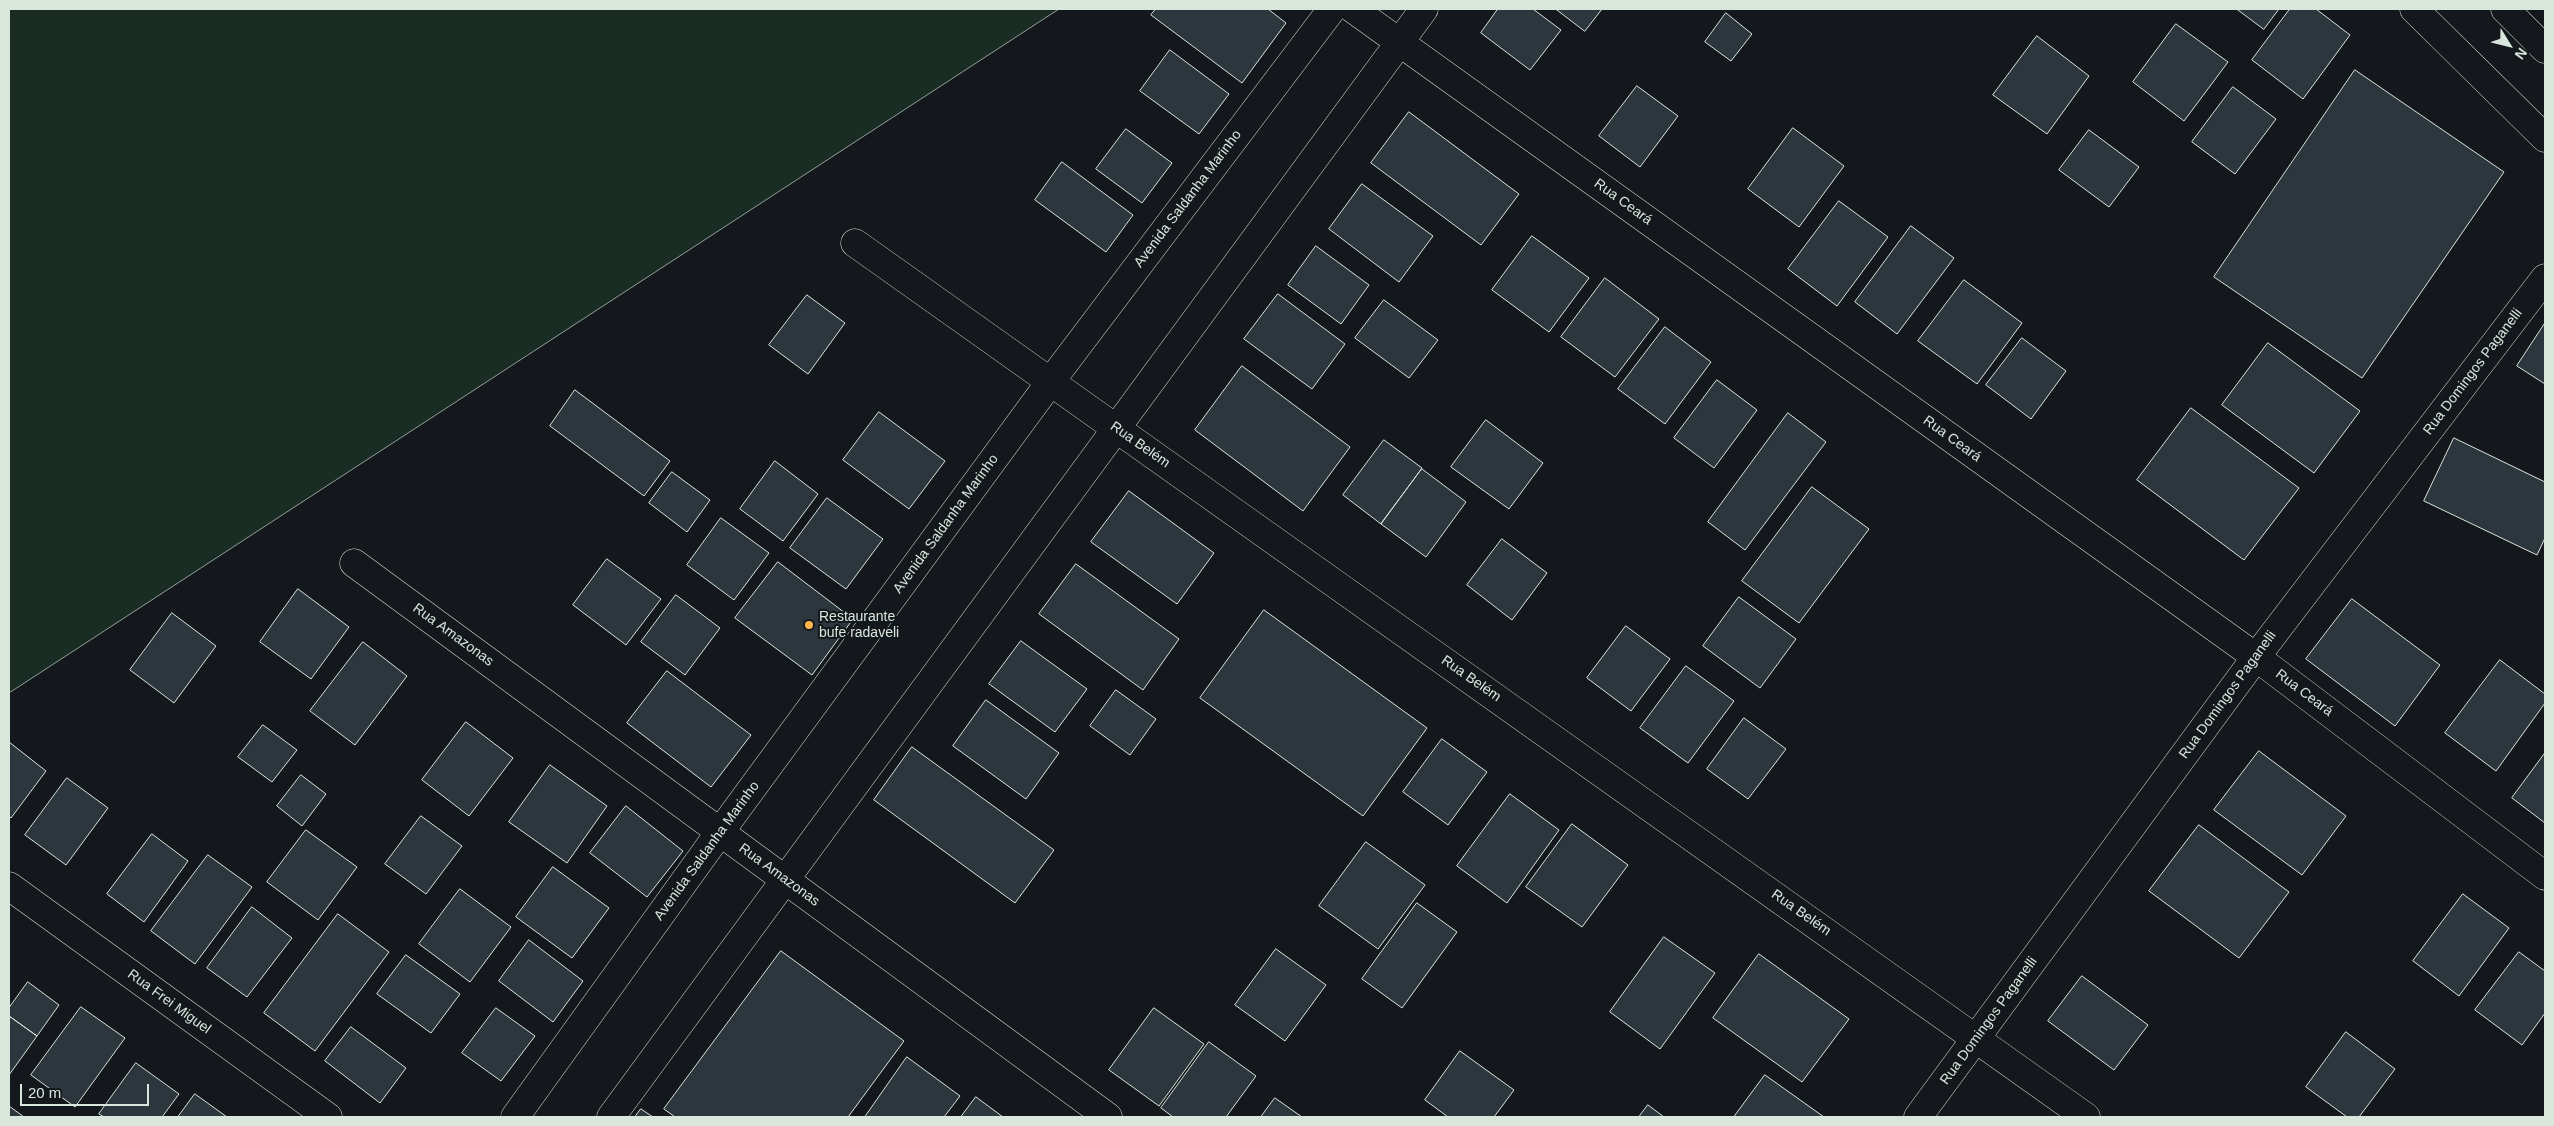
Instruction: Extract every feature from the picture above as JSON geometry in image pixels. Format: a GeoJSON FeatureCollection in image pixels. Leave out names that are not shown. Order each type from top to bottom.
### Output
{"type":"FeatureCollection","features":[{"type":"Feature","properties":{"kind":"street","name":"Avenida Saldanha Marinho"},"geometry":{"type":"LineString","coordinates":[[515,1117],[720,832],[1051,381],[1332,9]]}},
{"type":"Feature","properties":{"kind":"street","name":"Rua Ceará"},"geometry":{"type":"LineString","coordinates":[[1352,9],[2256,657],[2545,876]]}},
{"type":"Feature","properties":{"kind":"street"},"geometry":{"type":"LineString","coordinates":[[611,1117],[1424,9]]}},
{"type":"Feature","properties":{"kind":"street"},"geometry":{"type":"LineString","coordinates":[[2414,9],[2545,138]]}},
{"type":"Feature","properties":{"kind":"street"},"geometry":{"type":"LineString","coordinates":[[2505,9],[2545,49]]}},
{"type":"Feature","properties":{"kind":"street","name":"Rua Belém"},"geometry":{"type":"LineString","coordinates":[[854,242],[2086,1117]]}},
{"type":"Feature","properties":{"kind":"street","name":"Rua Domingos Paganelli"},"geometry":{"type":"LineString","coordinates":[[1918,1117],[2256,657],[2545,278]]}},
{"type":"Feature","properties":{"kind":"street","name":"Rua Amazonas"},"geometry":{"type":"LineString","coordinates":[[354,562],[1108,1117]]}},
{"type":"Feature","properties":{"kind":"street","name":"Rua Frei Miguel"},"geometry":{"type":"LineString","coordinates":[[9,886],[328,1117]]}},
{"type":"Feature","properties":{"kind":"green space"},"geometry":{"type":"Polygon","coordinates":[[[9,9],[1059,9],[9,693],[9,9]]]}},
{"type":"Feature","properties":{"kind":"building"},"geometry":{"type":"Polygon","coordinates":[[[1156,9],[1268,9],[1286,23],[1242,83],[1151,15],[1156,9]]]}},
{"type":"Feature","properties":{"kind":"building"},"geometry":{"type":"Polygon","coordinates":[[[1498,9],[1533,9],[1561,30],[1530,70],[1481,33],[1498,9]]]}},
{"type":"Feature","properties":{"kind":"building"},"geometry":{"type":"Polygon","coordinates":[[[1556,9],[1602,9],[1585,31],[1556,9]]]}},
{"type":"Feature","properties":{"kind":"building"},"geometry":{"type":"Polygon","coordinates":[[[2237,9],[2279,9],[2264,29],[2237,9]]]}},
{"type":"Feature","properties":{"kind":"building"},"geometry":{"type":"Polygon","coordinates":[[[2290,9],[2316,9],[2350,35],[2303,99],[2252,60],[2290,9]]]}},
{"type":"Feature","properties":{"kind":"building"},"geometry":{"type":"Polygon","coordinates":[[[1726,13],[1752,34],[1731,61],[1705,42],[1726,13]]]}},
{"type":"Feature","properties":{"kind":"building"},"geometry":{"type":"Polygon","coordinates":[[[2176,24],[2228,62],[2184,121],[2133,82],[2176,24]]]}},
{"type":"Feature","properties":{"kind":"building"},"geometry":{"type":"Polygon","coordinates":[[[2037,36],[2089,76],[2047,134],[1993,95],[2037,36]]]}},
{"type":"Feature","properties":{"kind":"building"},"geometry":{"type":"Polygon","coordinates":[[[1170,50],[1229,94],[1199,134],[1140,91],[1170,50]]]}},
{"type":"Feature","properties":{"kind":"building"},"geometry":{"type":"Polygon","coordinates":[[[2355,70],[2504,172],[2362,378],[2214,277],[2355,70]]]}},
{"type":"Feature","properties":{"kind":"building"},"geometry":{"type":"Polygon","coordinates":[[[1637,86],[1678,116],[1640,167],[1599,136],[1637,86]]]}},
{"type":"Feature","properties":{"kind":"building"},"geometry":{"type":"Polygon","coordinates":[[[2233,87],[2276,119],[2235,174],[2192,142],[2233,87]]]}},
{"type":"Feature","properties":{"kind":"building"},"geometry":{"type":"Polygon","coordinates":[[[1409,112],[1519,194],[1481,245],[1371,163],[1409,112]]]}},
{"type":"Feature","properties":{"kind":"building"},"geometry":{"type":"Polygon","coordinates":[[[1793,128],[1844,166],[1799,227],[1748,189],[1793,128]]]}},
{"type":"Feature","properties":{"kind":"building"},"geometry":{"type":"Polygon","coordinates":[[[1126,129],[1172,163],[1142,203],[1096,169],[1126,129]]]}},
{"type":"Feature","properties":{"kind":"building"},"geometry":{"type":"Polygon","coordinates":[[[2089,130],[2139,167],[2109,207],[2059,170],[2089,130]]]}},
{"type":"Feature","properties":{"kind":"building"},"geometry":{"type":"Polygon","coordinates":[[[1062,162],[1133,215],[1106,252],[1035,200],[1062,162]]]}},
{"type":"Feature","properties":{"kind":"building"},"geometry":{"type":"Polygon","coordinates":[[[1362,184],[1433,236],[1399,282],[1329,229],[1362,184]]]}},
{"type":"Feature","properties":{"kind":"building"},"geometry":{"type":"Polygon","coordinates":[[[1839,201],[1888,237],[1837,306],[1788,269],[1839,201]]]}},
{"type":"Feature","properties":{"kind":"building"},"geometry":{"type":"Polygon","coordinates":[[[1911,226],[1954,258],[1897,334],[1855,302],[1911,226]]]}},
{"type":"Feature","properties":{"kind":"building"},"geometry":{"type":"Polygon","coordinates":[[[1532,236],[1589,278],[1549,332],[1492,290],[1532,236]]]}},
{"type":"Feature","properties":{"kind":"building"},"geometry":{"type":"Polygon","coordinates":[[[1316,246],[1369,285],[1341,324],[1288,285],[1316,246]]]}},
{"type":"Feature","properties":{"kind":"building"},"geometry":{"type":"Polygon","coordinates":[[[1605,278],[1659,319],[1615,377],[1561,337],[1605,278]]]}},
{"type":"Feature","properties":{"kind":"building"},"geometry":{"type":"Polygon","coordinates":[[[1964,280],[2022,323],[1977,384],[1918,341],[1964,280]]]}},
{"type":"Feature","properties":{"kind":"building"},"geometry":{"type":"Polygon","coordinates":[[[1278,294],[1345,344],[1312,389],[1244,339],[1278,294]]]}},
{"type":"Feature","properties":{"kind":"building"},"geometry":{"type":"Polygon","coordinates":[[[807,295],[845,323],[808,374],[769,345],[807,295]]]}},
{"type":"Feature","properties":{"kind":"building"},"geometry":{"type":"Polygon","coordinates":[[[1384,300],[1438,340],[1409,378],[1355,338],[1384,300]]]}},
{"type":"Feature","properties":{"kind":"building"},"geometry":{"type":"Polygon","coordinates":[[[2545,323],[2545,384],[2517,366],[2545,323]]]}},
{"type":"Feature","properties":{"kind":"building"},"geometry":{"type":"Polygon","coordinates":[[[1665,327],[1711,362],[1665,424],[1618,389],[1665,327]]]}},
{"type":"Feature","properties":{"kind":"building"},"geometry":{"type":"Polygon","coordinates":[[[2022,338],[2066,371],[2031,419],[1986,385],[2022,338]]]}},
{"type":"Feature","properties":{"kind":"building"},"geometry":{"type":"Polygon","coordinates":[[[2268,343],[2360,411],[2314,473],[2222,405],[2268,343]]]}},
{"type":"Feature","properties":{"kind":"building"},"geometry":{"type":"Polygon","coordinates":[[[1242,366],[1350,447],[1303,511],[1195,430],[1242,366]]]}},
{"type":"Feature","properties":{"kind":"building"},"geometry":{"type":"Polygon","coordinates":[[[1717,380],[1757,410],[1714,468],[1674,438],[1717,380]]]}},
{"type":"Feature","properties":{"kind":"building"},"geometry":{"type":"Polygon","coordinates":[[[575,390],[670,461],[644,496],[550,426],[575,390]]]}},
{"type":"Feature","properties":{"kind":"building"},"geometry":{"type":"Polygon","coordinates":[[[2191,408],[2299,488],[2244,560],[2137,480],[2191,408]]]}},
{"type":"Feature","properties":{"kind":"building"},"geometry":{"type":"Polygon","coordinates":[[[879,412],[945,461],[909,509],[843,460],[879,412]]]}},
{"type":"Feature","properties":{"kind":"building"},"geometry":{"type":"Polygon","coordinates":[[[1788,413],[1826,442],[1745,550],[1708,522],[1788,413]]]}},
{"type":"Feature","properties":{"kind":"building"},"geometry":{"type":"Polygon","coordinates":[[[1486,420],[1543,463],[1509,509],[1451,467],[1486,420]]]}},
{"type":"Feature","properties":{"kind":"building"},"geometry":{"type":"Polygon","coordinates":[[[2454,438],[2545,482],[2545,538],[2537,555],[2424,501],[2454,438]]]}},
{"type":"Feature","properties":{"kind":"building"},"geometry":{"type":"Polygon","coordinates":[[[1384,440],[1422,468],[1381,524],[1343,495],[1384,440]]]}},
{"type":"Feature","properties":{"kind":"building"},"geometry":{"type":"Polygon","coordinates":[[[775,461],[818,494],[783,541],[740,509],[775,461]]]}},
{"type":"Feature","properties":{"kind":"building"},"geometry":{"type":"Polygon","coordinates":[[[1422,469],[1466,502],[1426,557],[1381,524],[1422,469]]]}},
{"type":"Feature","properties":{"kind":"building"},"geometry":{"type":"Polygon","coordinates":[[[672,472],[710,500],[687,532],[649,503],[672,472]]]}},
{"type":"Feature","properties":{"kind":"building"},"geometry":{"type":"Polygon","coordinates":[[[1812,487],[1869,529],[1799,623],[1742,581],[1812,487]]]}},
{"type":"Feature","properties":{"kind":"building"},"geometry":{"type":"Polygon","coordinates":[[[1129,491],[1214,553],[1177,604],[1091,542],[1129,491]]]}},
{"type":"Feature","properties":{"kind":"building"},"geometry":{"type":"Polygon","coordinates":[[[827,498],[883,539],[846,589],[790,548],[827,498]]]}},
{"type":"Feature","properties":{"kind":"building"},"geometry":{"type":"Polygon","coordinates":[[[721,518],[769,553],[734,600],[687,565],[721,518]]]}},
{"type":"Feature","properties":{"kind":"building"},"geometry":{"type":"Polygon","coordinates":[[[1502,539],[1547,573],[1512,620],[1467,585],[1502,539]]]}},
{"type":"Feature","properties":{"kind":"building"},"geometry":{"type":"Polygon","coordinates":[[[607,559],[661,599],[626,645],[573,605],[607,559]]]}},
{"type":"Feature","properties":{"kind":"building"},"geometry":{"type":"Polygon","coordinates":[[[778,562],[853,619],[812,675],[735,618],[778,562]]]}},
{"type":"Feature","properties":{"kind":"building"},"geometry":{"type":"Polygon","coordinates":[[[1076,564],[1179,639],[1143,690],[1039,614],[1076,564]]]}},
{"type":"Feature","properties":{"kind":"building"},"geometry":{"type":"Polygon","coordinates":[[[298,589],[349,627],[311,679],[260,642],[298,589]]]}},
{"type":"Feature","properties":{"kind":"building"},"geometry":{"type":"Polygon","coordinates":[[[676,595],[720,628],[685,675],[641,642],[676,595]]]}},
{"type":"Feature","properties":{"kind":"building"},"geometry":{"type":"Polygon","coordinates":[[[1739,597],[1796,639],[1760,688],[1703,646],[1739,597]]]}},
{"type":"Feature","properties":{"kind":"building"},"geometry":{"type":"Polygon","coordinates":[[[2352,599],[2440,665],[2395,726],[2306,659],[2352,599]]]}},
{"type":"Feature","properties":{"kind":"building"},"geometry":{"type":"Polygon","coordinates":[[[1264,610],[1427,728],[1363,816],[1200,698],[1264,610]]]}},
{"type":"Feature","properties":{"kind":"building"},"geometry":{"type":"Polygon","coordinates":[[[172,613],[216,646],[174,703],[130,670],[172,613]]]}},
{"type":"Feature","properties":{"kind":"building"},"geometry":{"type":"Polygon","coordinates":[[[1626,626],[1670,659],[1631,711],[1587,678],[1626,626]]]}},
{"type":"Feature","properties":{"kind":"building"},"geometry":{"type":"Polygon","coordinates":[[[1021,641],[1087,689],[1055,732],[989,684],[1021,641]]]}},
{"type":"Feature","properties":{"kind":"building"},"geometry":{"type":"Polygon","coordinates":[[[363,642],[407,676],[355,745],[310,711],[363,642]]]}},
{"type":"Feature","properties":{"kind":"building"},"geometry":{"type":"Polygon","coordinates":[[[2500,660],[2545,694],[2545,703],[2496,771],[2445,733],[2500,660]]]}},
{"type":"Feature","properties":{"kind":"building"},"geometry":{"type":"Polygon","coordinates":[[[1686,666],[1734,701],[1688,763],[1640,728],[1686,666]]]}},
{"type":"Feature","properties":{"kind":"building"},"geometry":{"type":"Polygon","coordinates":[[[667,671],[751,735],[711,787],[627,723],[667,671]]]}},
{"type":"Feature","properties":{"kind":"building"},"geometry":{"type":"Polygon","coordinates":[[[1116,690],[1156,719],[1130,755],[1090,726],[1116,690]]]}},
{"type":"Feature","properties":{"kind":"building"},"geometry":{"type":"Polygon","coordinates":[[[986,700],[1059,753],[1026,799],[953,746],[986,700]]]}},
{"type":"Feature","properties":{"kind":"building"},"geometry":{"type":"Polygon","coordinates":[[[1744,718],[1786,749],[1748,799],[1707,769],[1744,718]]]}},
{"type":"Feature","properties":{"kind":"building"},"geometry":{"type":"Polygon","coordinates":[[[466,722],[513,758],[469,816],[422,780],[466,722]]]}},
{"type":"Feature","properties":{"kind":"building"},"geometry":{"type":"Polygon","coordinates":[[[263,725],[297,750],[272,782],[238,757],[263,725]]]}},
{"type":"Feature","properties":{"kind":"building"},"geometry":{"type":"Polygon","coordinates":[[[1442,739],[1487,772],[1448,825],[1403,792],[1442,739]]]}},
{"type":"Feature","properties":{"kind":"building"},"geometry":{"type":"Polygon","coordinates":[[[9,742],[46,771],[11,818],[9,816],[9,742]]]}},
{"type":"Feature","properties":{"kind":"building"},"geometry":{"type":"Polygon","coordinates":[[[912,747],[1054,850],[1015,903],[874,800],[912,747]]]}},
{"type":"Feature","properties":{"kind":"building"},"geometry":{"type":"Polygon","coordinates":[[[2259,751],[2346,816],[2302,875],[2214,810],[2259,751]]]}},
{"type":"Feature","properties":{"kind":"building"},"geometry":{"type":"Polygon","coordinates":[[[2545,753],[2545,823],[2512,798],[2545,753]]]}},
{"type":"Feature","properties":{"kind":"building"},"geometry":{"type":"Polygon","coordinates":[[[550,765],[607,806],[567,863],[509,822],[550,765]]]}},
{"type":"Feature","properties":{"kind":"building"},"geometry":{"type":"Polygon","coordinates":[[[301,775],[326,794],[302,826],[277,806],[301,775]]]}},
{"type":"Feature","properties":{"kind":"building"},"geometry":{"type":"Polygon","coordinates":[[[67,778],[108,808],[66,865],[25,835],[67,778]]]}},
{"type":"Feature","properties":{"kind":"building"},"geometry":{"type":"Polygon","coordinates":[[[1510,794],[1559,830],[1507,903],[1457,866],[1510,794]]]}},
{"type":"Feature","properties":{"kind":"building"},"geometry":{"type":"Polygon","coordinates":[[[626,806],[683,851],[647,897],[590,853],[626,806]]]}},
{"type":"Feature","properties":{"kind":"building"},"geometry":{"type":"Polygon","coordinates":[[[421,816],[462,846],[426,894],[385,864],[421,816]]]}},
{"type":"Feature","properties":{"kind":"building"},"geometry":{"type":"Polygon","coordinates":[[[1572,824],[1628,865],[1582,927],[1526,887],[1572,824]]]}},
{"type":"Feature","properties":{"kind":"building"},"geometry":{"type":"Polygon","coordinates":[[[2199,825],[2289,892],[2239,958],[2149,891],[2199,825]]]}},
{"type":"Feature","properties":{"kind":"building"},"geometry":{"type":"Polygon","coordinates":[[[306,830],[357,867],[318,920],[267,882],[306,830]]]}},
{"type":"Feature","properties":{"kind":"building"},"geometry":{"type":"Polygon","coordinates":[[[152,834],[188,861],[144,922],[107,894],[152,834]]]}},
{"type":"Feature","properties":{"kind":"building"},"geometry":{"type":"Polygon","coordinates":[[[1366,842],[1425,885],[1378,949],[1319,906],[1366,842]]]}},
{"type":"Feature","properties":{"kind":"building"},"geometry":{"type":"Polygon","coordinates":[[[208,855],[252,887],[195,964],[151,931],[208,855]]]}},
{"type":"Feature","properties":{"kind":"building"},"geometry":{"type":"Polygon","coordinates":[[[553,867],[609,908],[572,958],[516,917],[553,867]]]}},
{"type":"Feature","properties":{"kind":"building"},"geometry":{"type":"Polygon","coordinates":[[[460,889],[511,927],[470,982],[419,944],[460,889]]]}},
{"type":"Feature","properties":{"kind":"building"},"geometry":{"type":"Polygon","coordinates":[[[2463,894],[2509,928],[2459,996],[2413,961],[2463,894]]]}},
{"type":"Feature","properties":{"kind":"building"},"geometry":{"type":"Polygon","coordinates":[[[1417,903],[1457,932],[1402,1008],[1362,979],[1417,903]]]}},
{"type":"Feature","properties":{"kind":"building"},"geometry":{"type":"Polygon","coordinates":[[[252,907],[292,938],[247,997],[207,968],[252,907]]]}},
{"type":"Feature","properties":{"kind":"building"},"geometry":{"type":"Polygon","coordinates":[[[338,914],[389,952],[315,1051],[264,1013],[338,914]]]}},
{"type":"Feature","properties":{"kind":"building"},"geometry":{"type":"Polygon","coordinates":[[[1664,937],[1715,973],[1660,1049],[1610,1012],[1664,937]]]}},
{"type":"Feature","properties":{"kind":"building"},"geometry":{"type":"Polygon","coordinates":[[[529,940],[583,981],[553,1022],[499,981],[529,940]]]}},
{"type":"Feature","properties":{"kind":"building"},"geometry":{"type":"Polygon","coordinates":[[[1276,949],[1326,985],[1285,1041],[1235,1005],[1276,949]]]}},
{"type":"Feature","properties":{"kind":"building"},"geometry":{"type":"Polygon","coordinates":[[[781,951],[904,1041],[848,1117],[675,1117],[664,1109],[781,951]]]}},
{"type":"Feature","properties":{"kind":"building"},"geometry":{"type":"Polygon","coordinates":[[[2519,952],[2545,971],[2545,1013],[2522,1045],[2475,1010],[2519,952]]]}},
{"type":"Feature","properties":{"kind":"building"},"geometry":{"type":"Polygon","coordinates":[[[1759,954],[1849,1019],[1802,1082],[1713,1018],[1759,954]]]}},
{"type":"Feature","properties":{"kind":"building"},"geometry":{"type":"Polygon","coordinates":[[[406,955],[460,994],[431,1033],[377,994],[406,955]]]}},
{"type":"Feature","properties":{"kind":"building"},"geometry":{"type":"Polygon","coordinates":[[[2082,976],[2148,1025],[2114,1070],[2048,1021],[2082,976]]]}},
{"type":"Feature","properties":{"kind":"building"},"geometry":{"type":"Polygon","coordinates":[[[28,982],[59,1005],[37,1036],[9,1016],[9,1008],[28,982]]]}},
{"type":"Feature","properties":{"kind":"building"},"geometry":{"type":"Polygon","coordinates":[[[81,1007],[125,1038],[75,1107],[31,1075],[81,1007]]]}},
{"type":"Feature","properties":{"kind":"building"},"geometry":{"type":"Polygon","coordinates":[[[496,1008],[535,1036],[501,1081],[462,1053],[496,1008]]]}},
{"type":"Feature","properties":{"kind":"building"},"geometry":{"type":"Polygon","coordinates":[[[1154,1008],[1204,1044],[1159,1106],[1109,1070],[1154,1008]]]}},
{"type":"Feature","properties":{"kind":"building"},"geometry":{"type":"Polygon","coordinates":[[[9,1016],[37,1036],[9,1075],[9,1016]]]}},
{"type":"Feature","properties":{"kind":"building"},"geometry":{"type":"Polygon","coordinates":[[[351,1027],[406,1068],[380,1103],[325,1061],[351,1027]]]}},
{"type":"Feature","properties":{"kind":"building"},"geometry":{"type":"Polygon","coordinates":[[[2346,1032],[2395,1069],[2359,1117],[2347,1117],[2306,1087],[2346,1032]]]}},
{"type":"Feature","properties":{"kind":"building"},"geometry":{"type":"Polygon","coordinates":[[[1209,1042],[1256,1076],[1226,1117],[1173,1117],[1161,1108],[1209,1042]]]}},
{"type":"Feature","properties":{"kind":"building"},"geometry":{"type":"Polygon","coordinates":[[[1460,1051],[1514,1090],[1494,1117],[1448,1117],[1425,1100],[1460,1051]]]}},
{"type":"Feature","properties":{"kind":"building"},"geometry":{"type":"Polygon","coordinates":[[[907,1057],[960,1096],[944,1117],[865,1117],[907,1057]]]}},
{"type":"Feature","properties":{"kind":"building"},"geometry":{"type":"Polygon","coordinates":[[[136,1063],[179,1094],[162,1117],[104,1117],[99,1114],[136,1063]]]}},
{"type":"Feature","properties":{"kind":"building"},"geometry":{"type":"Polygon","coordinates":[[[1765,1075],[1824,1117],[1734,1117],[1765,1075]]]}},
{"type":"Feature","properties":{"kind":"building"},"geometry":{"type":"Polygon","coordinates":[[[195,1094],[227,1117],[178,1117],[195,1094]]]}},
{"type":"Feature","properties":{"kind":"building"},"geometry":{"type":"Polygon","coordinates":[[[976,1097],[1003,1117],[961,1117],[976,1097]]]}},
{"type":"Feature","properties":{"kind":"building"},"geometry":{"type":"Polygon","coordinates":[[[1275,1098],[1302,1117],[1261,1117],[1275,1098]]]}},
{"type":"Feature","properties":{"kind":"building"},"geometry":{"type":"Polygon","coordinates":[[[1648,1105],[1664,1117],[1639,1117],[1648,1105]]]}},
{"type":"Feature","properties":{"kind":"building"},"geometry":{"type":"Polygon","coordinates":[[[9,1106],[24,1117],[9,1117],[9,1106]]]}},
{"type":"Feature","properties":{"kind":"building"},"geometry":{"type":"Polygon","coordinates":[[[641,1109],[653,1117],[635,1117],[641,1109]]]}},
{"type":"Feature","properties":{"kind":"place","name":"Restaurante bufe radaveli"},"geometry":{"type":"Point","coordinates":[809,625]}}]}
